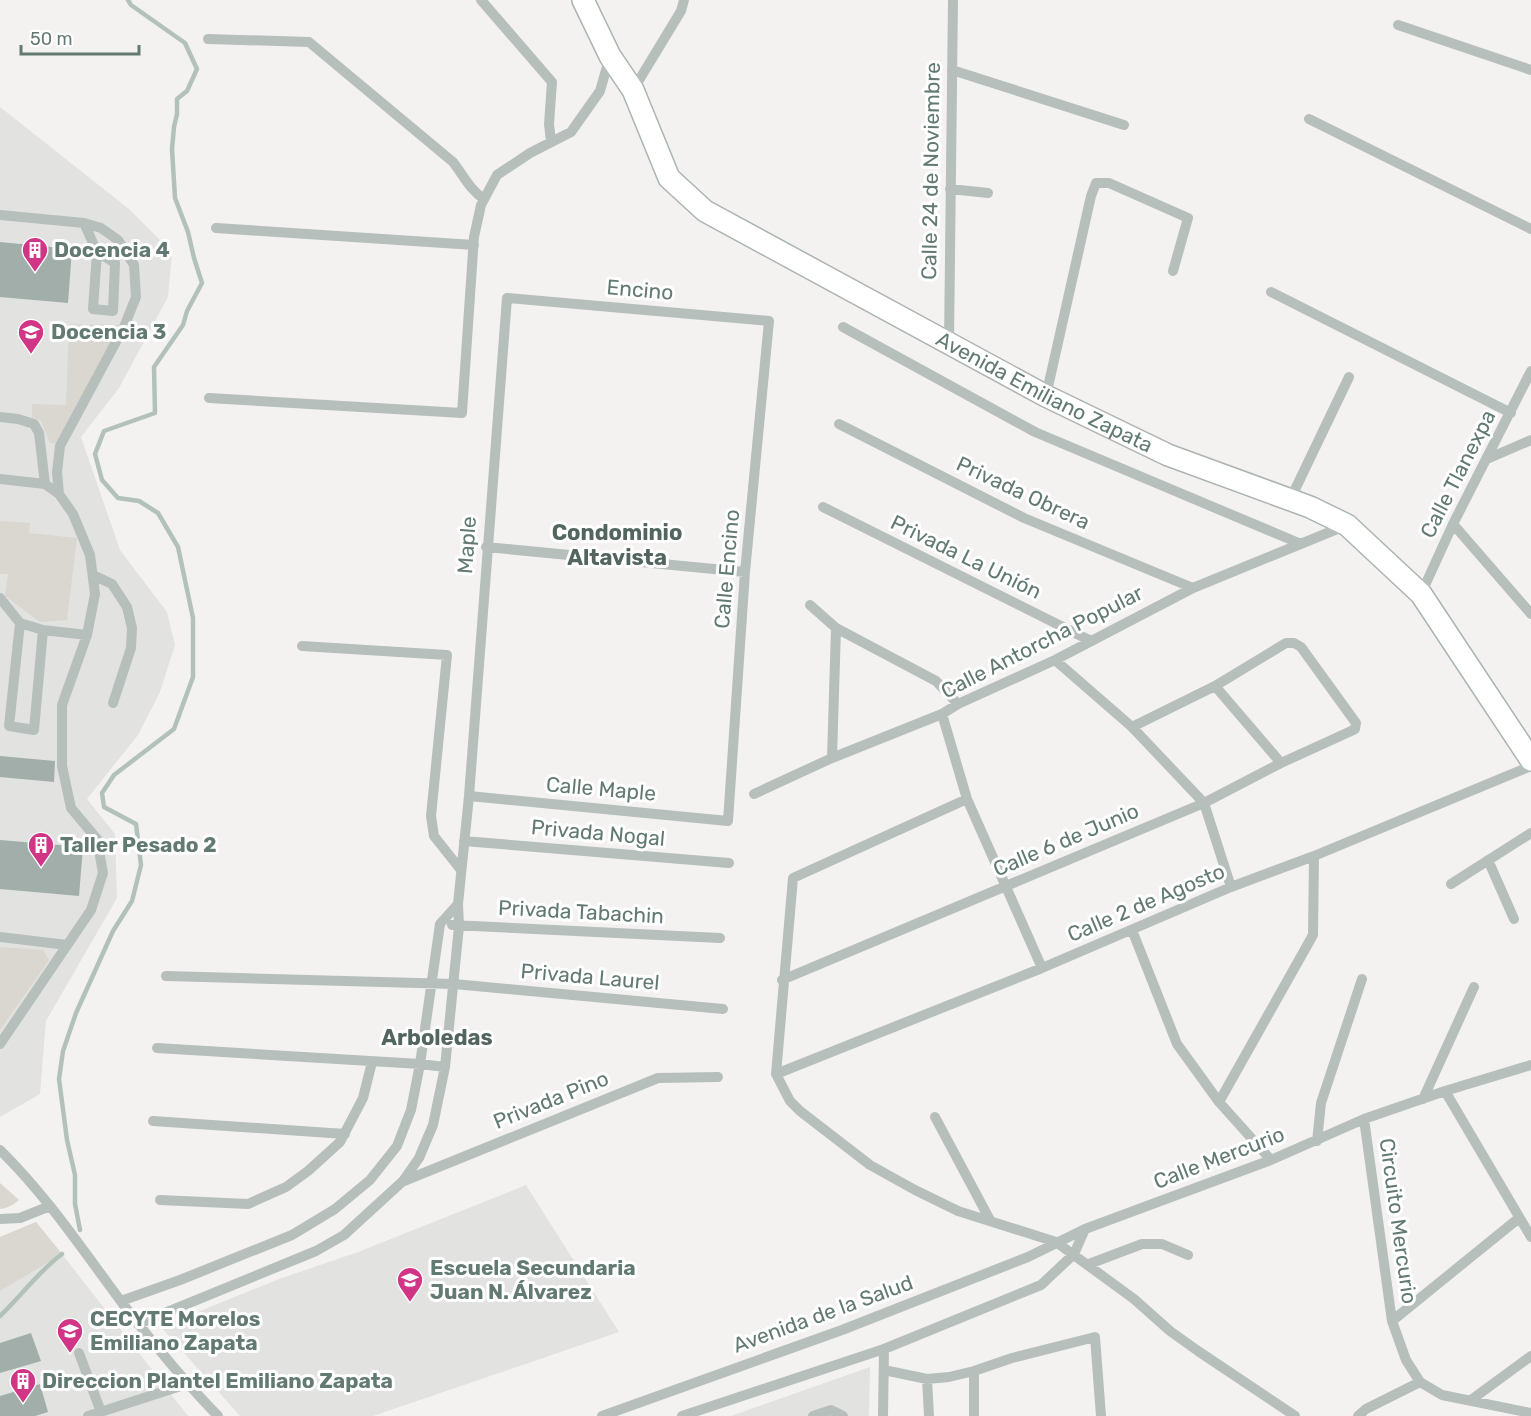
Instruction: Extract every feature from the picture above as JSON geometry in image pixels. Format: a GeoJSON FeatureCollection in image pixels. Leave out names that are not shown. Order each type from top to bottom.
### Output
{"type":"FeatureCollection","features":[{"type":"Feature","properties":{"kind":"main road","name":"Avenida Emiliano Zapata"},"geometry":{"type":"LineString","coordinates":[[583,0],[610,56],[633,90],[669,178],[705,211],[1046,396],[1168,455],[1290,500],[1347,525],[1421,594],[1531,760]]}},
{"type":"Feature","properties":{"kind":"street"},"geometry":{"type":"LineString","coordinates":[[481,0],[552,82],[549,124],[551,142]]}},
{"type":"Feature","properties":{"kind":"street"},"geometry":{"type":"LineString","coordinates":[[633,90],[681,11],[684,0]]}},
{"type":"Feature","properties":{"kind":"street","name":"Calle 24 de Noviembre"},"geometry":{"type":"LineString","coordinates":[[949,342],[953,0]]}},
{"type":"Feature","properties":{"kind":"street"},"geometry":{"type":"LineString","coordinates":[[1398,25],[1531,70]]}},
{"type":"Feature","properties":{"kind":"street"},"geometry":{"type":"LineString","coordinates":[[208,39],[309,42],[453,162],[467,178],[473,192],[484,199]]}},
{"type":"Feature","properties":{"kind":"street"},"geometry":{"type":"LineString","coordinates":[[209,398],[462,413],[474,245],[481,205],[497,175],[530,153],[571,132],[600,91],[610,56]]}},
{"type":"Feature","properties":{"kind":"street"},"geometry":{"type":"LineString","coordinates":[[952,70],[1124,125]]}},
{"type":"Feature","properties":{"kind":"street"},"geometry":{"type":"LineString","coordinates":[[1309,119],[1531,229]]}},
{"type":"Feature","properties":{"kind":"street"},"geometry":{"type":"LineString","coordinates":[[1046,396],[1091,196],[1096,183],[1109,183],[1188,218],[1173,271]]}},
{"type":"Feature","properties":{"kind":"street"},"geometry":{"type":"LineString","coordinates":[[950,189],[988,194]]}},
{"type":"Feature","properties":{"kind":"street"},"geometry":{"type":"LineString","coordinates":[[0,215],[84,223],[101,228],[118,240],[134,265],[136,297],[124,327],[60,446],[57,472],[58,494]]}},
{"type":"Feature","properties":{"kind":"street"},"geometry":{"type":"LineString","coordinates":[[84,223],[97,252],[93,309],[113,311],[115,263],[97,252]]}},
{"type":"Feature","properties":{"kind":"street"},"geometry":{"type":"LineString","coordinates":[[216,228],[474,245]]}},
{"type":"Feature","properties":{"kind":"street"},"geometry":{"type":"LineString","coordinates":[[1271,292],[1511,413]]}},
{"type":"Feature","properties":{"kind":"street","name":"Encino"},"geometry":{"type":"LineString","coordinates":[[507,298],[769,321]]}},
{"type":"Feature","properties":{"kind":"street","name":"Maple"},"geometry":{"type":"LineString","coordinates":[[403,1182],[419,1158],[433,1125],[445,1067],[459,926],[458,904],[469,796],[486,547],[507,298]]}},
{"type":"Feature","properties":{"kind":"street","name":"Calle Encino"},"geometry":{"type":"LineString","coordinates":[[729,821],[745,572],[769,321]]}},
{"type":"Feature","properties":{"kind":"street"},"geometry":{"type":"LineString","coordinates":[[843,327],[1035,432],[1301,544]]}},
{"type":"Feature","properties":{"kind":"street","name":"Calle Tlanexpa"},"geometry":{"type":"LineString","coordinates":[[1421,594],[1531,372]]}},
{"type":"Feature","properties":{"kind":"street"},"geometry":{"type":"LineString","coordinates":[[1290,500],[1349,377]]}},
{"type":"Feature","properties":{"kind":"street"},"geometry":{"type":"LineString","coordinates":[[0,417],[34,424],[39,433],[45,484]]}},
{"type":"Feature","properties":{"kind":"street","name":"Privada Obrera"},"geometry":{"type":"LineString","coordinates":[[840,424],[1024,518],[1193,588]]}},
{"type":"Feature","properties":{"kind":"street"},"geometry":{"type":"LineString","coordinates":[[1487,459],[1531,440]]}},
{"type":"Feature","properties":{"kind":"street"},"geometry":{"type":"LineString","coordinates":[[0,479],[45,484],[58,494],[73,514],[90,555],[95,594],[87,635],[62,705],[62,766],[71,808],[97,839],[104,873],[92,910],[0,1044]]}},
{"type":"Feature","properties":{"kind":"street","name":"Privada La Unión"},"geometry":{"type":"LineString","coordinates":[[823,507],[1091,641]]}},
{"type":"Feature","properties":{"kind":"street"},"geometry":{"type":"LineString","coordinates":[[1454,524],[1531,614]]}},
{"type":"Feature","properties":{"kind":"street","name":"Calle Antorcha Popular"},"geometry":{"type":"LineString","coordinates":[[754,794],[832,758],[942,714],[958,704],[1055,660],[1193,588],[1347,525]]}},
{"type":"Feature","properties":{"kind":"street"},"geometry":{"type":"LineString","coordinates":[[486,547],[745,572]]}},
{"type":"Feature","properties":{"kind":"street"},"geometry":{"type":"LineString","coordinates":[[93,575],[112,584],[127,607],[132,628],[131,648],[113,703]]}},
{"type":"Feature","properties":{"kind":"street"},"geometry":{"type":"LineString","coordinates":[[0,598],[20,623],[43,630],[87,635]]}},
{"type":"Feature","properties":{"kind":"street"},"geometry":{"type":"LineString","coordinates":[[810,605],[836,628],[936,681],[958,704]]}},
{"type":"Feature","properties":{"kind":"street"},"geometry":{"type":"LineString","coordinates":[[20,623],[9,726],[34,730],[43,630]]}},
{"type":"Feature","properties":{"kind":"street"},"geometry":{"type":"LineString","coordinates":[[832,758],[836,628]]}},
{"type":"Feature","properties":{"kind":"street","name":"Calle 6 de Junio"},"geometry":{"type":"LineString","coordinates":[[783,980],[1204,803],[1281,763],[1355,729],[1356,723],[1301,647],[1294,644],[1286,643],[1215,686]]}},
{"type":"Feature","properties":{"kind":"street"},"geometry":{"type":"LineString","coordinates":[[302,646],[447,654],[431,816],[434,836],[461,870]]}},
{"type":"Feature","properties":{"kind":"street"},"geometry":{"type":"LineString","coordinates":[[1055,660],[1132,727],[1204,803],[1231,887]]}},
{"type":"Feature","properties":{"kind":"street"},"geometry":{"type":"LineString","coordinates":[[1132,727],[1215,686],[1281,763]]}},
{"type":"Feature","properties":{"kind":"street"},"geometry":{"type":"LineString","coordinates":[[942,714],[967,799],[1042,968]]}},
{"type":"Feature","properties":{"kind":"street","name":"Calle 2 de Agosto"},"geometry":{"type":"LineString","coordinates":[[776,1074],[1042,968],[1231,887],[1314,856],[1531,766]]}},
{"type":"Feature","properties":{"kind":"street","name":"Calle Maple"},"geometry":{"type":"LineString","coordinates":[[469,796],[729,821]]}},
{"type":"Feature","properties":{"kind":"street"},"geometry":{"type":"LineString","coordinates":[[967,799],[793,878],[776,1074],[790,1101],[870,1165],[915,1190],[958,1211],[1056,1242],[1089,1264],[1143,1306],[1170,1331],[1294,1416]]}},
{"type":"Feature","properties":{"kind":"street"},"geometry":{"type":"LineString","coordinates":[[1451,884],[1531,833]]}},
{"type":"Feature","properties":{"kind":"street","name":"Privada Nogal"},"geometry":{"type":"LineString","coordinates":[[464,841],[729,863]]}},
{"type":"Feature","properties":{"kind":"street"},"geometry":{"type":"LineString","coordinates":[[1219,1102],[1313,935],[1314,856]]}},
{"type":"Feature","properties":{"kind":"street"},"geometry":{"type":"LineString","coordinates":[[1488,860],[1514,919]]}},
{"type":"Feature","properties":{"kind":"street"},"geometry":{"type":"LineString","coordinates":[[121,1301],[292,1235],[335,1209],[370,1180],[397,1146],[411,1110],[420,1064],[440,924],[458,904]]}},
{"type":"Feature","properties":{"kind":"street","name":"Privada Tabachin"},"geometry":{"type":"LineString","coordinates":[[440,924],[720,938]]}},
{"type":"Feature","properties":{"kind":"street"},"geometry":{"type":"LineString","coordinates":[[1131,930],[1177,1044],[1219,1102],[1271,1160]]}},
{"type":"Feature","properties":{"kind":"street"},"geometry":{"type":"LineString","coordinates":[[0,936],[67,945]]}},
{"type":"Feature","properties":{"kind":"street"},"geometry":{"type":"LineString","coordinates":[[166,976],[431,984]]}},
{"type":"Feature","properties":{"kind":"street"},"geometry":{"type":"LineString","coordinates":[[1317,1141],[1321,1103],[1362,979]]}},
{"type":"Feature","properties":{"kind":"street","name":"Privada Laurel"},"geometry":{"type":"LineString","coordinates":[[431,984],[454,984],[723,1009]]}},
{"type":"Feature","properties":{"kind":"street"},"geometry":{"type":"LineString","coordinates":[[1423,1099],[1473,987]]}},
{"type":"Feature","properties":{"kind":"street"},"geometry":{"type":"LineString","coordinates":[[157,1048],[445,1067]]}},
{"type":"Feature","properties":{"kind":"street"},"geometry":{"type":"LineString","coordinates":[[160,1200],[248,1204],[286,1187],[340,1142],[363,1098],[372,1062]]}},
{"type":"Feature","properties":{"kind":"street","name":"Circuito Mercurio"},"geometry":{"type":"LineString","coordinates":[[1420,1382],[1406,1360],[1392,1321],[1364,1119],[1531,1065]]}},
{"type":"Feature","properties":{"kind":"street","name":"Privada Pino"},"geometry":{"type":"LineString","coordinates":[[403,1182],[658,1078],[718,1077]]}},
{"type":"Feature","properties":{"kind":"street"},"geometry":{"type":"LineString","coordinates":[[1445,1091],[1531,1237]]}},
{"type":"Feature","properties":{"kind":"street"},"geometry":{"type":"LineString","coordinates":[[935,1117],[990,1220]]}},
{"type":"Feature","properties":{"kind":"street","name":"Calle Mercurio"},"geometry":{"type":"LineString","coordinates":[[1056,1242],[1084,1229],[1271,1160],[1364,1119]]}},
{"type":"Feature","properties":{"kind":"street"},"geometry":{"type":"LineString","coordinates":[[153,1120],[345,1134]]}},
{"type":"Feature","properties":{"kind":"street"},"geometry":{"type":"LineString","coordinates":[[0,1150],[50,1206],[138,1324],[187,1384],[218,1416]]}},
{"type":"Feature","properties":{"kind":"street"},"geometry":{"type":"LineString","coordinates":[[138,1324],[316,1251],[344,1235],[403,1182]]}},
{"type":"Feature","properties":{"kind":"street"},"geometry":{"type":"LineString","coordinates":[[0,1219],[20,1218],[50,1206]]}},
{"type":"Feature","properties":{"kind":"street"},"geometry":{"type":"LineString","coordinates":[[1392,1321],[1519,1218]]}},
{"type":"Feature","properties":{"kind":"street"},"geometry":{"type":"LineString","coordinates":[[689,1415],[884,1349],[1041,1285],[1074,1254],[1084,1229]]}},
{"type":"Feature","properties":{"kind":"street","name":"Avenida de la Salud"},"geometry":{"type":"LineString","coordinates":[[602,1416],[842,1330],[1028,1257],[1056,1242]]}},
{"type":"Feature","properties":{"kind":"street"},"geometry":{"type":"LineString","coordinates":[[1089,1264],[1142,1244],[1162,1244],[1188,1255]]}},
{"type":"Feature","properties":{"kind":"street"},"geometry":{"type":"LineString","coordinates":[[884,1370],[927,1379],[974,1371],[1012,1358],[1095,1337],[1101,1416]]}},
{"type":"Feature","properties":{"kind":"street"},"geometry":{"type":"LineString","coordinates":[[883,1416],[884,1349]]}},
{"type":"Feature","properties":{"kind":"street"},"geometry":{"type":"LineString","coordinates":[[79,1353],[101,1412]]}},
{"type":"Feature","properties":{"kind":"street"},"geometry":{"type":"LineString","coordinates":[[1471,1400],[1531,1356]]}},
{"type":"Feature","properties":{"kind":"street"},"geometry":{"type":"LineString","coordinates":[[974,1371],[974,1416]]}},
{"type":"Feature","properties":{"kind":"street"},"geometry":{"type":"LineString","coordinates":[[927,1379],[929,1416]]}},
{"type":"Feature","properties":{"kind":"street"},"geometry":{"type":"LineString","coordinates":[[1358,1416],[1366,1409],[1420,1382],[1442,1395],[1531,1413]]}},
{"type":"Feature","properties":{"kind":"street"},"geometry":{"type":"LineString","coordinates":[[88,1416],[187,1384]]}},
{"type":"Feature","properties":{"kind":"street"},"geometry":{"type":"LineString","coordinates":[[813,1416],[831,1410],[843,1416]]}},
{"type":"Feature","properties":{"kind":"shaded area"},"geometry":{"type":"Polygon","coordinates":[[[0,107],[129,209],[172,252],[168,297],[119,388],[81,437],[120,550],[167,612],[175,645],[160,692],[138,735],[87,799],[115,834],[117,898],[46,1021],[40,1094],[0,1117],[0,107]]]}},
{"type":"Feature","properties":{"kind":"shaded area"},"geometry":{"type":"Polygon","coordinates":[[[69,324],[123,325],[58,444],[50,443],[41,421],[32,417],[32,404],[66,405],[69,324]]]}},
{"type":"Feature","properties":{"kind":"shaded area"},"geometry":{"type":"Polygon","coordinates":[[[0,521],[30,523],[29,533],[77,538],[67,620],[40,622],[5,596],[8,574],[0,574],[0,521]]]}},
{"type":"Feature","properties":{"kind":"shaded area"},"geometry":{"type":"Polygon","coordinates":[[[0,947],[43,950],[49,960],[0,1030],[0,947]]]}},
{"type":"Feature","properties":{"kind":"shaded area"},"geometry":{"type":"Polygon","coordinates":[[[0,1183],[19,1200],[0,1209],[0,1183]]]}},
{"type":"Feature","properties":{"kind":"shaded area","name":"Escuela Secundaria Juan N. Álvarez"},"geometry":{"type":"Polygon","coordinates":[[[526,1185],[619,1332],[373,1416],[240,1416],[161,1327],[279,1279],[358,1252],[526,1185]]]}},
{"type":"Feature","properties":{"kind":"shaded area","name":"CECYTE Morelos Emiliano Zapata"},"geometry":{"type":"Polygon","coordinates":[[[36,1222],[188,1416],[0,1416],[0,1237],[36,1222]]]}},
{"type":"Feature","properties":{"kind":"shaded area"},"geometry":{"type":"Polygon","coordinates":[[[36,1222],[62,1254],[0,1291],[0,1237],[36,1222]]]}},
{"type":"Feature","properties":{"kind":"shaded area"},"geometry":{"type":"Polygon","coordinates":[[[870,1367],[869,1416],[731,1416],[870,1367]]]}},
{"type":"Feature","properties":{"kind":"building","name":"Docencia 4"},"geometry":{"type":"Polygon","coordinates":[[[0,242],[72,249],[68,303],[0,297],[0,242]]]}},
{"type":"Feature","properties":{"kind":"building"},"geometry":{"type":"Polygon","coordinates":[[[0,756],[55,761],[54,782],[0,777],[0,756]]]}},
{"type":"Feature","properties":{"kind":"building","name":"Taller Pesado 2"},"geometry":{"type":"Polygon","coordinates":[[[0,840],[83,847],[79,896],[0,889],[0,840]]]}},
{"type":"Feature","properties":{"kind":"building"},"geometry":{"type":"Polygon","coordinates":[[[31,1333],[41,1361],[0,1373],[0,1343],[31,1333]]]}},
{"type":"Feature","properties":{"kind":"building","name":"Direccion Plantel Emiliano Zapata"},"geometry":{"type":"Polygon","coordinates":[[[40,1384],[48,1412],[35,1416],[0,1416],[0,1396],[40,1384]]]}},
{"type":"Feature","properties":{"kind":"waterway"},"geometry":{"type":"LineString","coordinates":[[80,1230],[75,1204],[75,1175],[67,1140],[59,1079],[63,1051],[76,1013],[113,931],[132,901],[141,865],[136,824],[104,807],[102,793],[114,775],[174,729],[193,677],[193,618],[178,547],[158,513],[139,501],[118,498],[102,480],[95,454],[104,431],[155,413],[154,367],[183,325],[187,311],[202,283],[188,232],[175,198],[172,149],[177,99],[187,91],[197,69],[185,43],[131,5],[128,0]]}},
{"type":"Feature","properties":{"kind":"waterway"},"geometry":{"type":"LineString","coordinates":[[0,1316],[62,1254]]}},
{"type":"Feature","properties":{"kind":"place","name":"Docencia 4"},"geometry":{"type":"Point","coordinates":[35,273]}},
{"type":"Feature","properties":{"kind":"place","name":"Docencia 3"},"geometry":{"type":"Point","coordinates":[31,355]}},
{"type":"Feature","properties":{"kind":"place","name":"Taller Pesado 2"},"geometry":{"type":"Point","coordinates":[41,868]}},
{"type":"Feature","properties":{"kind":"place","name":"Escuela Secundaria Juan N. Álvarez"},"geometry":{"type":"Point","coordinates":[410,1303]}},
{"type":"Feature","properties":{"kind":"place","name":"CECYTE Morelos Emiliano Zapata"},"geometry":{"type":"Point","coordinates":[70,1354]}},
{"type":"Feature","properties":{"kind":"place","name":"Direccion Plantel Emiliano Zapata"},"geometry":{"type":"Point","coordinates":[23,1404]}},
{"type":"Feature","properties":{"kind":"district","name":"Condominio Altavista"},"geometry":{"type":"Point","coordinates":[617,544]}},
{"type":"Feature","properties":{"kind":"district","name":"Arboledas"},"geometry":{"type":"Point","coordinates":[437,1037]}}]}
